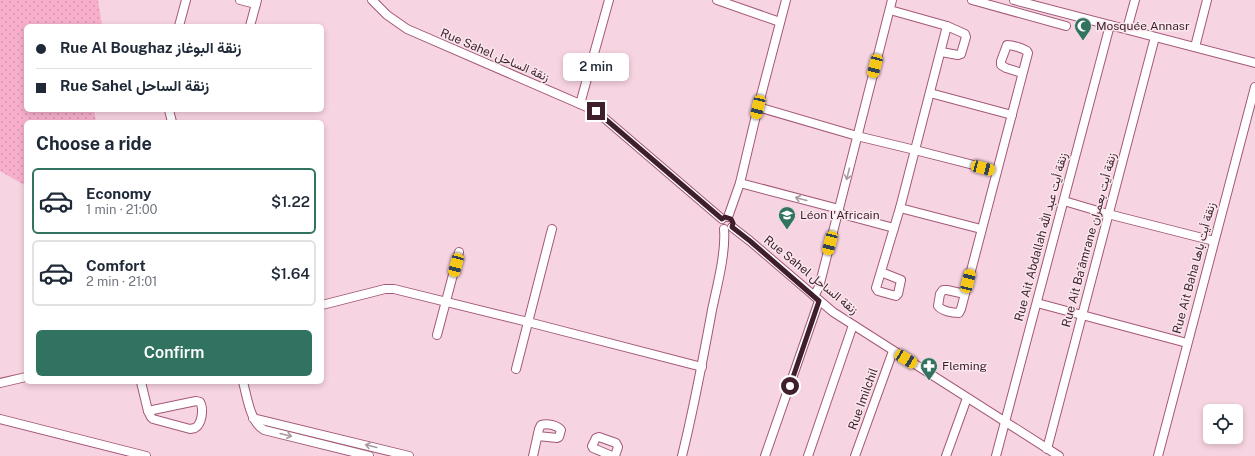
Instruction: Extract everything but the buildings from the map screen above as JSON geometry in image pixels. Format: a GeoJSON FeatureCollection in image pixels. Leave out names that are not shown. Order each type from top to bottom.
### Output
{"type":"FeatureCollection","features":[{"type":"Feature","properties":{"kind":"street"},"geometry":{"type":"LineString","coordinates":[[180,24],[186,0]]}},
{"type":"Feature","properties":{"kind":"street"},"geometry":{"type":"LineString","coordinates":[[240,0],[257,2],[251,24]]}},
{"type":"Feature","properties":{"kind":"street","name":"Rue Sahel زنقة الساحل"},"geometry":{"type":"LineString","coordinates":[[372,0],[387,15],[407,29],[596,111],[725,218]]}},
{"type":"Feature","properties":{"kind":"street"},"geometry":{"type":"LineString","coordinates":[[580,104],[609,0]]}},
{"type":"Feature","properties":{"kind":"street"},"geometry":{"type":"LineString","coordinates":[[717,0],[780,22]]}},
{"type":"Feature","properties":{"kind":"street"},"geometry":{"type":"LineString","coordinates":[[682,456],[691,422],[728,228],[720,224],[725,218],[740,183],[786,0]]}},
{"type":"Feature","properties":{"kind":"street"},"geometry":{"type":"LineString","coordinates":[[765,456],[816,299],[892,0]]}},
{"type":"Feature","properties":{"kind":"street"},"geometry":{"type":"LineString","coordinates":[[972,0],[1066,26]]}},
{"type":"Feature","properties":{"kind":"street"},"geometry":{"type":"LineString","coordinates":[[1014,0],[1255,63]]}},
{"type":"Feature","properties":{"kind":"street"},"geometry":{"type":"LineString","coordinates":[[1127,29],[1134,0]]}},
{"type":"Feature","properties":{"kind":"street"},"geometry":{"type":"LineString","coordinates":[[1195,47],[1207,0]]}},
{"type":"Feature","properties":{"kind":"street"},"geometry":{"type":"LineString","coordinates":[[890,10],[947,26],[965,34],[966,37],[960,55],[941,52]]}},
{"type":"Feature","properties":{"kind":"street","name":"Rue Ait Abdallah زنقة أيت عبد الله"},"geometry":{"type":"LineString","coordinates":[[996,456],[1110,25]]}},
{"type":"Feature","properties":{"kind":"street"},"geometry":{"type":"LineString","coordinates":[[881,272],[900,208],[947,26]]}},
{"type":"Feature","properties":{"kind":"street","name":"Rue Ait Ba´âmrane زنقة أيت بعمران"},"geometry":{"type":"LineString","coordinates":[[1047,449],[1155,37]]}},
{"type":"Feature","properties":{"kind":"street"},"geometry":{"type":"LineString","coordinates":[[965,294],[1022,73]]}},
{"type":"Feature","properties":{"kind":"street","name":"Rue Ait Baha زنقة أيت باها"},"geometry":{"type":"LineString","coordinates":[[1158,456],[1255,87]]}},
{"type":"Feature","properties":{"kind":"street"},"geometry":{"type":"LineString","coordinates":[[930,93],[1012,115]]}},
{"type":"Feature","properties":{"kind":"street"},"geometry":{"type":"LineString","coordinates":[[758,107],[857,136],[997,171]]}},
{"type":"Feature","properties":{"kind":"street"},"geometry":{"type":"LineString","coordinates":[[740,183],[894,228]]}},
{"type":"Feature","properties":{"kind":"street"},"geometry":{"type":"LineString","coordinates":[[1064,201],[1108,214],[1214,241]]}},
{"type":"Feature","properties":{"kind":"street"},"geometry":{"type":"LineString","coordinates":[[900,208],[981,229]]}},
{"type":"Feature","properties":{"kind":"street","name":"Rue Sahel زنقة الساحل"},"geometry":{"type":"LineString","coordinates":[[728,228],[750,241],[816,299],[852,325],[1058,456]]}},
{"type":"Feature","properties":{"kind":"street"},"geometry":{"type":"LineString","coordinates":[[516,369],[552,229]]}},
{"type":"Feature","properties":{"kind":"street"},"geometry":{"type":"LineString","coordinates":[[437,335],[459,252]]}},
{"type":"Feature","properties":{"kind":"street"},"geometry":{"type":"LineString","coordinates":[[324,305],[389,289],[528,322],[702,367]]}},
{"type":"Feature","properties":{"kind":"street"},"geometry":{"type":"LineString","coordinates":[[1037,303],[1187,343]]}},
{"type":"Feature","properties":{"kind":"street"},"geometry":{"type":"LineString","coordinates":[[808,456],[852,325]]}},
{"type":"Feature","properties":{"kind":"street","name":"Rue Imilchil"},"geometry":{"type":"LineString","coordinates":[[856,456],[893,351]]}},
{"type":"Feature","properties":{"kind":"street"},"geometry":{"type":"LineString","coordinates":[[0,383],[24,377]]}},
{"type":"Feature","properties":{"kind":"street"},"geometry":{"type":"LineString","coordinates":[[141,384],[148,412],[153,419],[193,429],[199,425],[202,405],[196,401],[148,412]]}},
{"type":"Feature","properties":{"kind":"street"},"geometry":{"type":"LineString","coordinates":[[243,384],[253,418],[264,430],[369,456]]}},
{"type":"Feature","properties":{"kind":"street"},"geometry":{"type":"LineString","coordinates":[[946,456],[967,398]]}},
{"type":"Feature","properties":{"kind":"street"},"geometry":{"type":"LineString","coordinates":[[253,418],[409,456]]}},
{"type":"Feature","properties":{"kind":"street"},"geometry":{"type":"LineString","coordinates":[[0,419],[146,456]]}},
{"type":"Feature","properties":{"kind":"street"},"geometry":{"type":"LineString","coordinates":[[533,456],[538,436]]}},
{"type":"Feature","properties":{"kind":"street"},"geometry":{"type":"LineString","coordinates":[[612,456],[593,448],[592,446],[596,438],[599,437],[616,443],[618,447],[615,456]]}},
{"type":"Feature","properties":{"kind":"shaded area"},"geometry":{"type":"Polygon","coordinates":[[[0,0],[98,0],[102,24],[24,24],[24,112],[94,112],[96,120],[24,120],[24,185],[0,171],[0,0]]]}},
{"type":"Feature","properties":{"kind":"place","name":"Mosquée Annasr"},"geometry":{"type":"Point","coordinates":[1083,41]}},
{"type":"Feature","properties":{"kind":"place","name":"Léon l'Africain"},"geometry":{"type":"Point","coordinates":[787,230]}},
{"type":"Feature","properties":{"kind":"place","name":"Fleming"},"geometry":{"type":"Point","coordinates":[929,381]}},
{"type":"Feature","properties":{"kind":"route"},"geometry":{"type":"LineString","coordinates":[[596,111],[722,219],[728,217],[731,219],[733,223],[732,227],[819,301],[790,386]]}}]}
